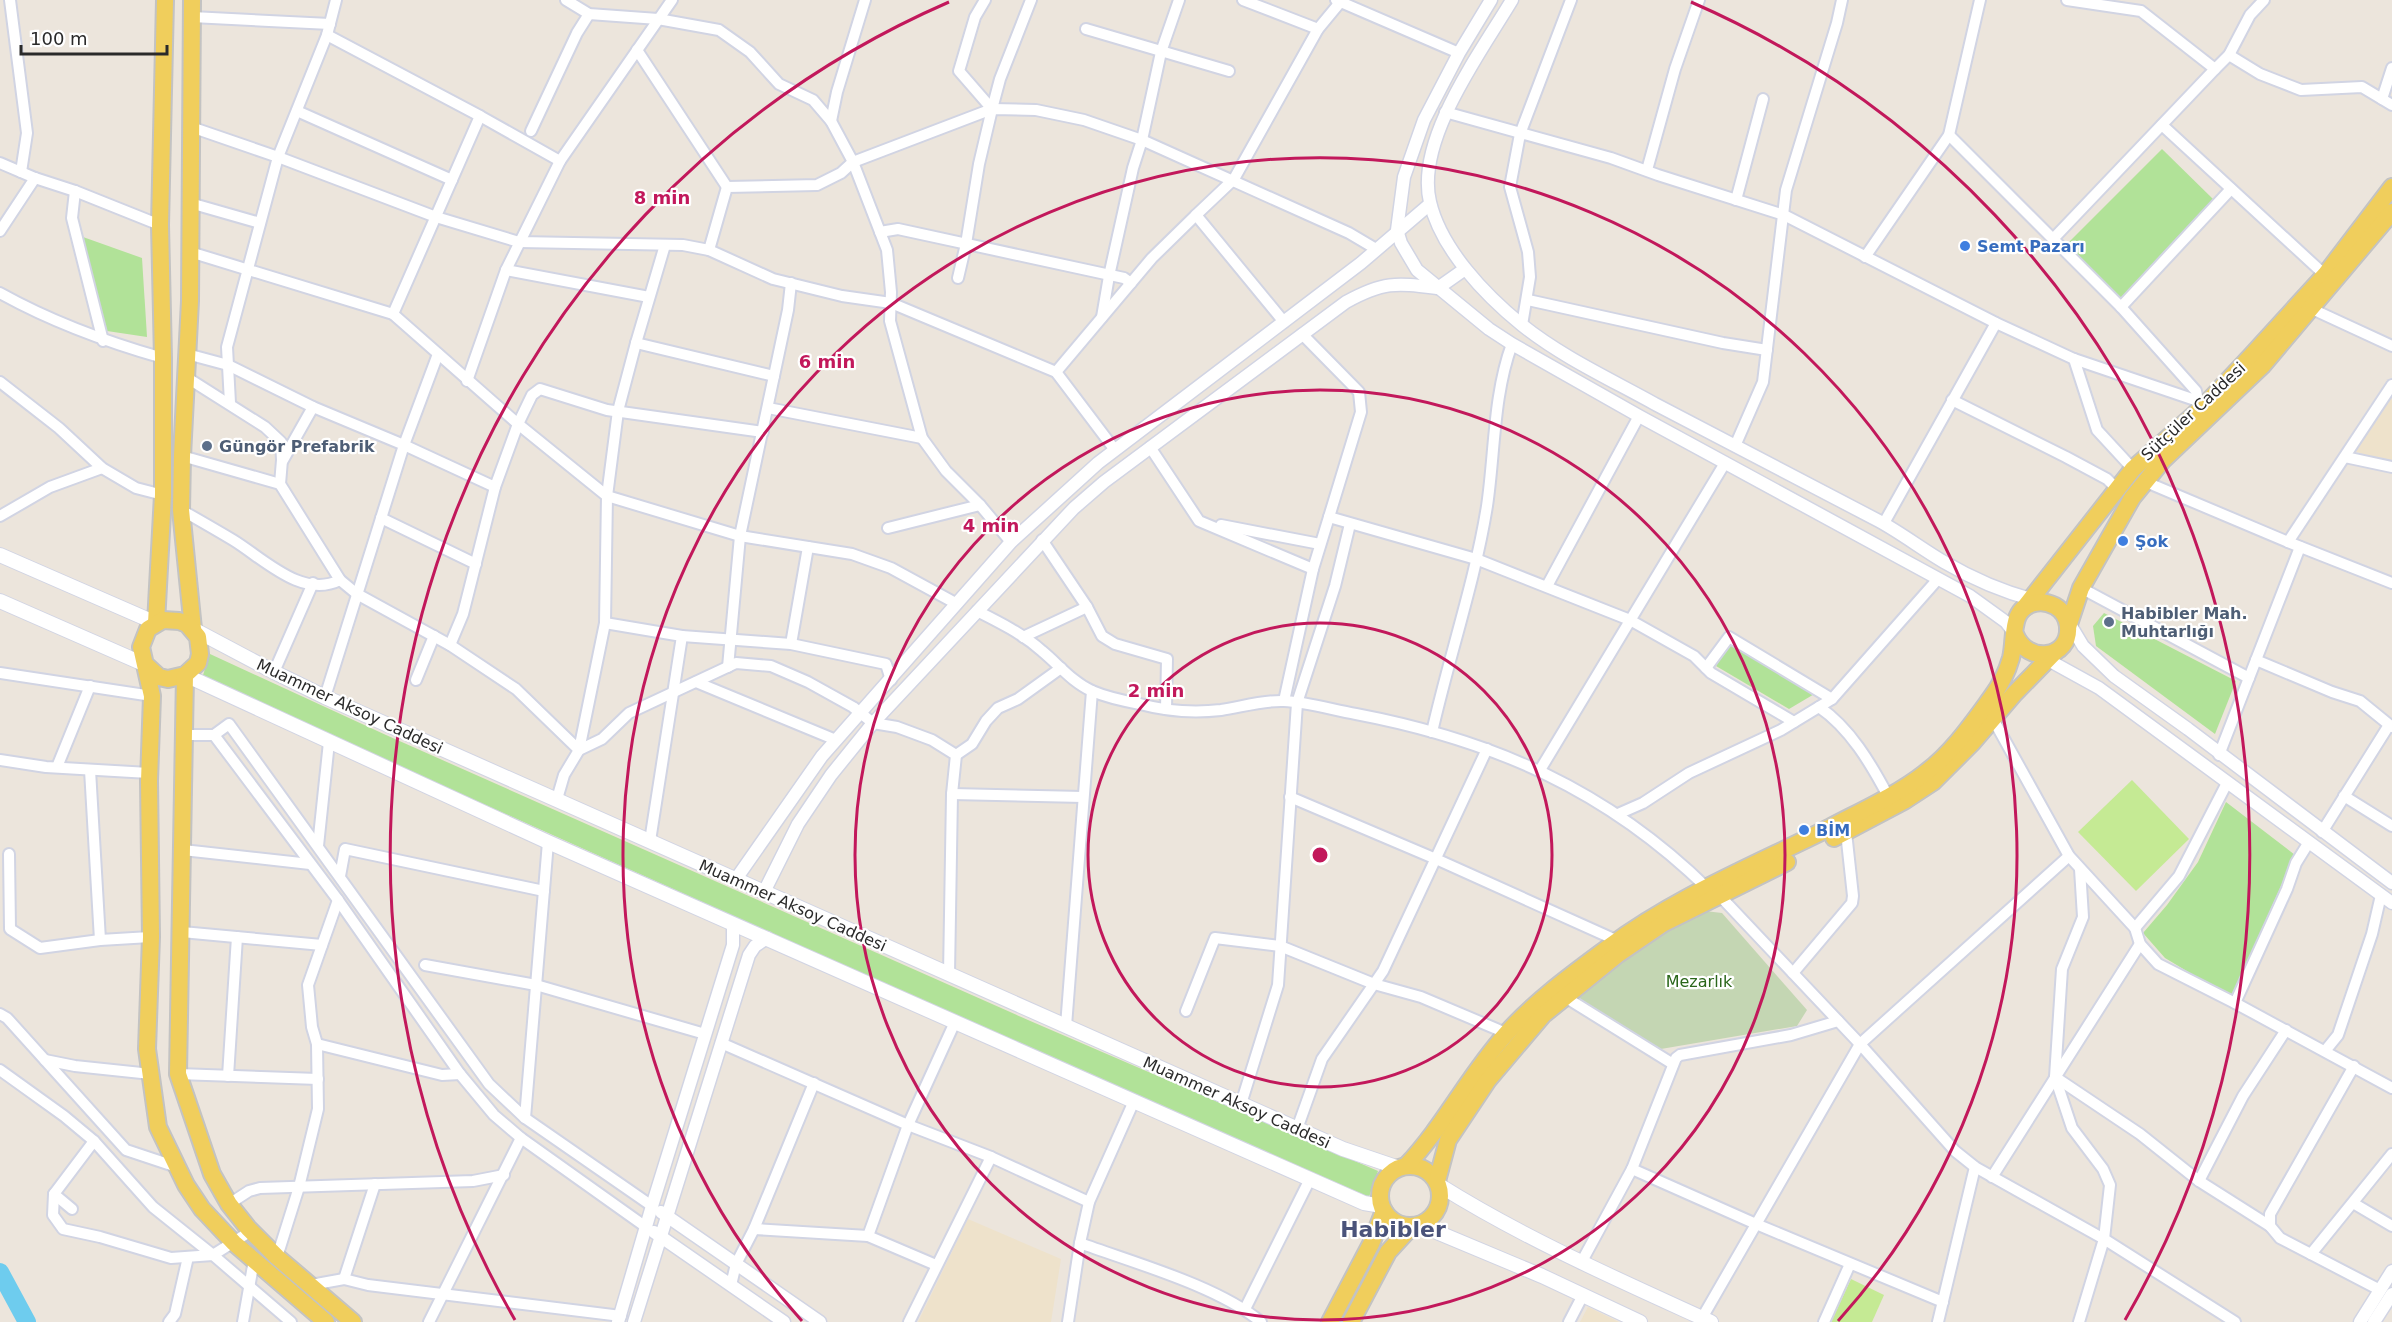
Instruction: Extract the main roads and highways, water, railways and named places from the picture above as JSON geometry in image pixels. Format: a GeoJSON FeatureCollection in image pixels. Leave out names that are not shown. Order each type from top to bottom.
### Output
{"type":"FeatureCollection","features":[{"type":"Feature","properties":{"kind":"main road"},"geometry":{"type":"LineString","coordinates":[[156,623],[162,495],[163,358],[160,225],[165,0]]}},
{"type":"Feature","properties":{"kind":"main road"},"geometry":{"type":"LineString","coordinates":[[0,601],[146,665],[159,677],[168,679],[185,675],[198,663],[200,654],[198,637],[193,629],[181,510],[190,252],[192,0]]}},
{"type":"Feature","properties":{"kind":"main road","name":"Sütçüler Caddesi"},"geometry":{"type":"LineString","coordinates":[[2033,604],[2133,469],[2201,403],[2325,275],[2392,187]]}},
{"type":"Feature","properties":{"kind":"main road","name":"Sütçüler Caddesi"},"geometry":{"type":"LineString","coordinates":[[2067,623],[2081,588],[2132,498],[2163,460],[2262,366],[2392,212]]}},
{"type":"Feature","properties":{"kind":"main road"},"geometry":{"type":"LineString","coordinates":[[0,555],[156,623]]}},
{"type":"Feature","properties":{"kind":"main road"},"geometry":{"type":"LineString","coordinates":[[1351,1322],[1388,1252],[1416,1226],[1428,1221],[1439,1207],[1441,1198],[1438,1183],[1448,1140],[1488,1080],[1543,1016],[1617,955],[1665,923],[1714,892],[1926,773],[1964,735],[2000,686],[2012,654],[2017,617],[2033,604],[2061,610],[2067,623],[2067,636],[1972,743],[1933,782],[1904,801],[1846,832],[1714,892],[1659,913],[1618,941],[1539,1002],[1506,1033],[1423,1148],[1403,1167],[1387,1176],[1383,1183],[1380,1197],[1383,1209],[1395,1223],[1416,1226],[1583,1295],[1640,1322]]}},
{"type":"Feature","properties":{"kind":"main road"},"geometry":{"type":"LineString","coordinates":[[193,629],[171,619],[156,623],[148,629],[141,647],[152,696],[149,773],[150,937],[147,1049],[159,1127],[186,1185],[202,1209],[234,1243],[326,1322]]}},
{"type":"Feature","properties":{"kind":"main road","name":"Muammer Aksoy Caddesi"},"geometry":{"type":"LineString","coordinates":[[193,629],[274,672],[557,800],[1342,1149],[1403,1167]]}},
{"type":"Feature","properties":{"kind":"main road"},"geometry":{"type":"LineString","coordinates":[[2015,634],[2024,649],[2048,655]]}},
{"type":"Feature","properties":{"kind":"main road"},"geometry":{"type":"LineString","coordinates":[[185,675],[178,1074],[212,1174],[229,1204],[251,1231],[278,1257],[353,1322]]}},
{"type":"Feature","properties":{"kind":"main road"},"geometry":{"type":"LineString","coordinates":[[185,675],[548,842],[1364,1203],[1383,1209]]}},
{"type":"Feature","properties":{"kind":"main road"},"geometry":{"type":"LineString","coordinates":[[1403,1167],[1424,1169],[1438,1183],[1493,1217],[1581,1263],[1707,1320]]}},
{"type":"Feature","properties":{"kind":"main road"},"geometry":{"type":"LineString","coordinates":[[1330,1322],[1371,1244],[1383,1209]]}},
{"type":"Feature","properties":{"kind":"waterway"},"geometry":{"type":"LineString","coordinates":[[0,1272],[27,1322]]}},
{"type":"Feature","properties":{"kind":"place","name":"Semt Pazarı"},"geometry":{"type":"Point","coordinates":[1965,246]}},
{"type":"Feature","properties":{"kind":"place","name":"Güngör Prefabrik"},"geometry":{"type":"Point","coordinates":[207,446]}},
{"type":"Feature","properties":{"kind":"place","name":"Şok"},"geometry":{"type":"Point","coordinates":[2123,541]}},
{"type":"Feature","properties":{"kind":"place","name":"Habibler Mah. Muhtarlığı"},"geometry":{"type":"Point","coordinates":[2109,622]}},
{"type":"Feature","properties":{"kind":"place","name":"BİM"},"geometry":{"type":"Point","coordinates":[1804,830]}},
{"type":"Feature","properties":{"kind":"district","name":"Habibler"},"geometry":{"type":"Point","coordinates":[1393,1229]}},
{"type":"Feature","properties":{"kind":"park label","name":"Mezarlık"},"geometry":{"type":"Point","coordinates":[1699,981]}}]}
